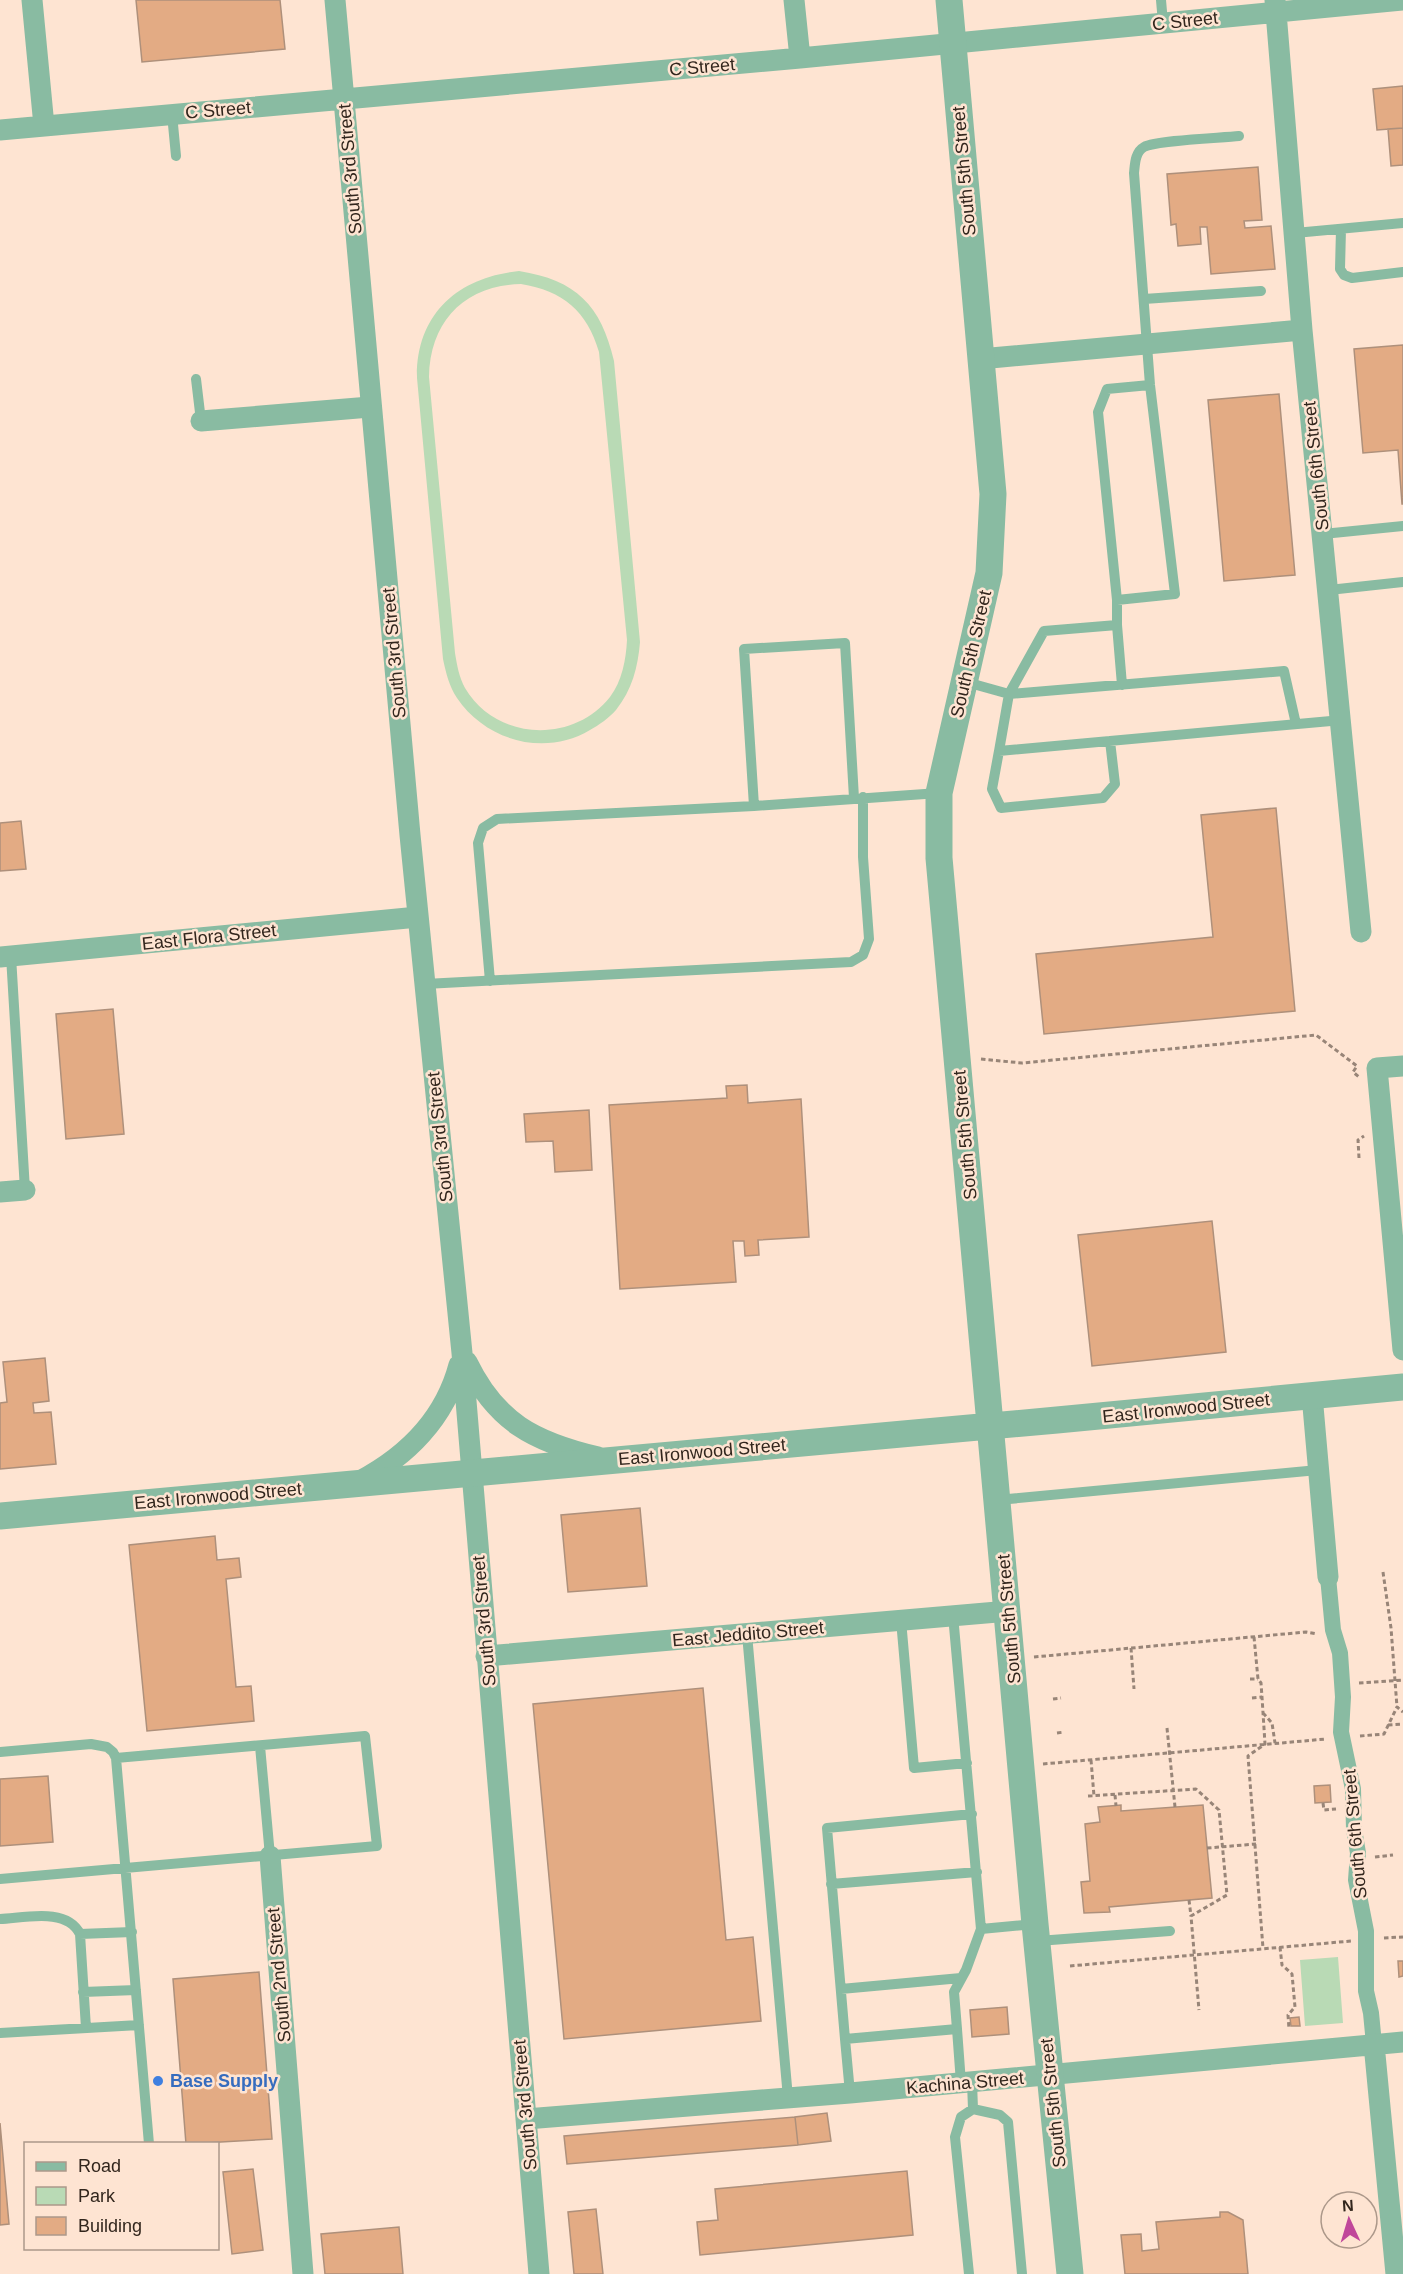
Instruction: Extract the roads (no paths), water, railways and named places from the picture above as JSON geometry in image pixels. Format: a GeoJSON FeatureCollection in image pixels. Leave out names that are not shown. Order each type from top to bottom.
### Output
{"type":"FeatureCollection","features":[{"type":"Feature","properties":{"kind":"street"},"geometry":{"type":"LineString","coordinates":[[32,0],[44,126]]}},
{"type":"Feature","properties":{"kind":"street","name":"South 3rd Street"},"geometry":{"type":"LineString","coordinates":[[335,0],[370,407],[462,1353],[539,2274]]}},
{"type":"Feature","properties":{"kind":"street"},"geometry":{"type":"LineString","coordinates":[[794,0],[800,58]]}},
{"type":"Feature","properties":{"kind":"street","name":"South 5th Street"},"geometry":{"type":"LineString","coordinates":[[949,0],[993,494],[989,573],[939,793],[939,858],[1009,1611],[1036,1933],[1071,2274]]}},
{"type":"Feature","properties":{"kind":"street","name":"C Street"},"geometry":{"type":"LineString","coordinates":[[0,130],[953,44],[1163,23],[1275,6],[1403,0]]}},
{"type":"Feature","properties":{"kind":"street","name":"South 6th Street"},"geometry":{"type":"LineString","coordinates":[[1275,6],[1302,330],[1361,932]]}},
{"type":"Feature","properties":{"kind":"street"},"geometry":{"type":"LineString","coordinates":[[980,359],[1302,330]]}},
{"type":"Feature","properties":{"kind":"street"},"geometry":{"type":"LineString","coordinates":[[201,421],[370,407]]}},
{"type":"Feature","properties":{"kind":"street","name":"East Flora Street"},"geometry":{"type":"LineString","coordinates":[[6,957],[418,917]]}},
{"type":"Feature","properties":{"kind":"street"},"geometry":{"type":"LineString","coordinates":[[1403,1066],[1370,1075],[1403,1350]]}},
{"type":"Feature","properties":{"kind":"street"},"geometry":{"type":"LineString","coordinates":[[0,1192],[26,1190]]}},
{"type":"Feature","properties":{"kind":"street"},"geometry":{"type":"LineString","coordinates":[[462,1353],[483,1391],[508,1420],[545,1441],[573,1451],[611,1460]]}},
{"type":"Feature","properties":{"kind":"street"},"geometry":{"type":"LineString","coordinates":[[354,1484],[380,1470],[402,1454],[432,1421],[445,1404],[454,1385],[462,1353]]}},
{"type":"Feature","properties":{"kind":"street","name":"East Ironwood Street"},"geometry":{"type":"LineString","coordinates":[[0,1516],[1403,1387]]}},
{"type":"Feature","properties":{"kind":"street","name":"South 6th Street"},"geometry":{"type":"LineString","coordinates":[[1312,1395],[1334,1634],[1340,1653],[1341,1732],[1353,1789],[1354,1829],[1358,1853],[1356,1880],[1363,1910],[1366,1939],[1366,1991],[1371,2013],[1396,2274]]}},
{"type":"Feature","properties":{"kind":"street","name":"East Jeddito Street"},"geometry":{"type":"LineString","coordinates":[[486,1656],[1009,1611]]}},
{"type":"Feature","properties":{"kind":"street","name":"South 2nd Street"},"geometry":{"type":"LineString","coordinates":[[270,1856],[303,2274]]}},
{"type":"Feature","properties":{"kind":"street","name":"Kachina Street"},"geometry":{"type":"LineString","coordinates":[[526,2119],[850,2093],[1403,2042]]}},
{"type":"Feature","properties":{"kind":"lane"},"geometry":{"type":"LineString","coordinates":[[1161,0],[1163,23]]}},
{"type":"Feature","properties":{"kind":"lane"},"geometry":{"type":"LineString","coordinates":[[172,114],[176,156]]}},
{"type":"Feature","properties":{"kind":"lane"},"geometry":{"type":"LineString","coordinates":[[1117,600],[1175,594],[1150,385],[1134,173],[1136,156],[1143,148],[1157,144],[1239,136]]}},
{"type":"Feature","properties":{"kind":"lane"},"geometry":{"type":"LineString","coordinates":[[1295,233],[1403,223]]}},
{"type":"Feature","properties":{"kind":"lane"},"geometry":{"type":"LineString","coordinates":[[1341,229],[1341,269],[1344,275],[1352,278],[1403,272]]}},
{"type":"Feature","properties":{"kind":"lane"},"geometry":{"type":"LineString","coordinates":[[1144,299],[1261,291]]}},
{"type":"Feature","properties":{"kind":"lane"},"geometry":{"type":"LineString","coordinates":[[196,379],[201,421]]}},
{"type":"Feature","properties":{"kind":"lane"},"geometry":{"type":"LineString","coordinates":[[1122,685],[1117,600],[1098,412],[1107,389],[1150,385]]}},
{"type":"Feature","properties":{"kind":"lane"},"geometry":{"type":"LineString","coordinates":[[1323,534],[1403,526]]}},
{"type":"Feature","properties":{"kind":"lane"},"geometry":{"type":"LineString","coordinates":[[1329,590],[1403,582]]}},
{"type":"Feature","properties":{"kind":"lane"},"geometry":{"type":"LineString","coordinates":[[1110,741],[1115,784],[1103,798],[1001,808],[992,789],[1009,694],[1044,631],[1117,625]]}},
{"type":"Feature","properties":{"kind":"lane"},"geometry":{"type":"LineString","coordinates":[[425,984],[851,962],[863,956],[869,939],[845,643],[744,649],[754,806]]}},
{"type":"Feature","properties":{"kind":"lane"},"geometry":{"type":"LineString","coordinates":[[966,682],[1009,694],[1284,671],[1296,724]]}},
{"type":"Feature","properties":{"kind":"lane"},"geometry":{"type":"LineString","coordinates":[[999,751],[1342,720]]}},
{"type":"Feature","properties":{"kind":"lane"},"geometry":{"type":"LineString","coordinates":[[490,981],[478,843],[483,828],[497,819],[754,806],[939,793]]}},
{"type":"Feature","properties":{"kind":"lane"},"geometry":{"type":"LineString","coordinates":[[6,957],[26,1190]]}},
{"type":"Feature","properties":{"kind":"lane"},"geometry":{"type":"LineString","coordinates":[[998,1500],[1318,1470]]}},
{"type":"Feature","properties":{"kind":"lane"},"geometry":{"type":"LineString","coordinates":[[953,1615],[981,1929],[954,1992],[957,2029],[973,2109]]}},
{"type":"Feature","properties":{"kind":"lane"},"geometry":{"type":"LineString","coordinates":[[901,1620],[914,1768],[967,1763]]}},
{"type":"Feature","properties":{"kind":"lane"},"geometry":{"type":"LineString","coordinates":[[747,1634],[788,2098]]}},
{"type":"Feature","properties":{"kind":"lane"},"geometry":{"type":"LineString","coordinates":[[0,1879],[377,1846],[365,1736],[116,1758]]}},
{"type":"Feature","properties":{"kind":"lane"},"geometry":{"type":"LineString","coordinates":[[0,1752],[91,1744],[107,1747],[116,1758],[149,2142]]}},
{"type":"Feature","properties":{"kind":"lane"},"geometry":{"type":"LineString","coordinates":[[260,1746],[270,1856]]}},
{"type":"Feature","properties":{"kind":"lane"},"geometry":{"type":"LineString","coordinates":[[850,2093],[827,1828],[972,1814]]}},
{"type":"Feature","properties":{"kind":"lane"},"geometry":{"type":"LineString","coordinates":[[831,1884],[977,1872]]}},
{"type":"Feature","properties":{"kind":"lane"},"geometry":{"type":"LineString","coordinates":[[0,1919],[59,1917],[77,1928],[80,1934],[86,2028]]}},
{"type":"Feature","properties":{"kind":"lane"},"geometry":{"type":"LineString","coordinates":[[981,1929],[1036,1933],[1170,1931]]}},
{"type":"Feature","properties":{"kind":"lane"},"geometry":{"type":"LineString","coordinates":[[80,1934],[132,1932]]}},
{"type":"Feature","properties":{"kind":"lane"},"geometry":{"type":"LineString","coordinates":[[841,1989],[961,1978]]}},
{"type":"Feature","properties":{"kind":"lane"},"geometry":{"type":"LineString","coordinates":[[83,1992],[136,1990]]}},
{"type":"Feature","properties":{"kind":"lane"},"geometry":{"type":"LineString","coordinates":[[0,2033],[139,2025]]}},
{"type":"Feature","properties":{"kind":"lane"},"geometry":{"type":"LineString","coordinates":[[845,2038],[957,2029]]}},
{"type":"Feature","properties":{"kind":"lane"},"geometry":{"type":"LineString","coordinates":[[969,2274],[955,2138],[961,2117],[973,2109],[1000,2115],[1008,2122],[1022,2274]]}},
{"type":"Feature","properties":{"kind":"place","name":"Base Supply"},"geometry":{"type":"Point","coordinates":[158,2081]}}]}
